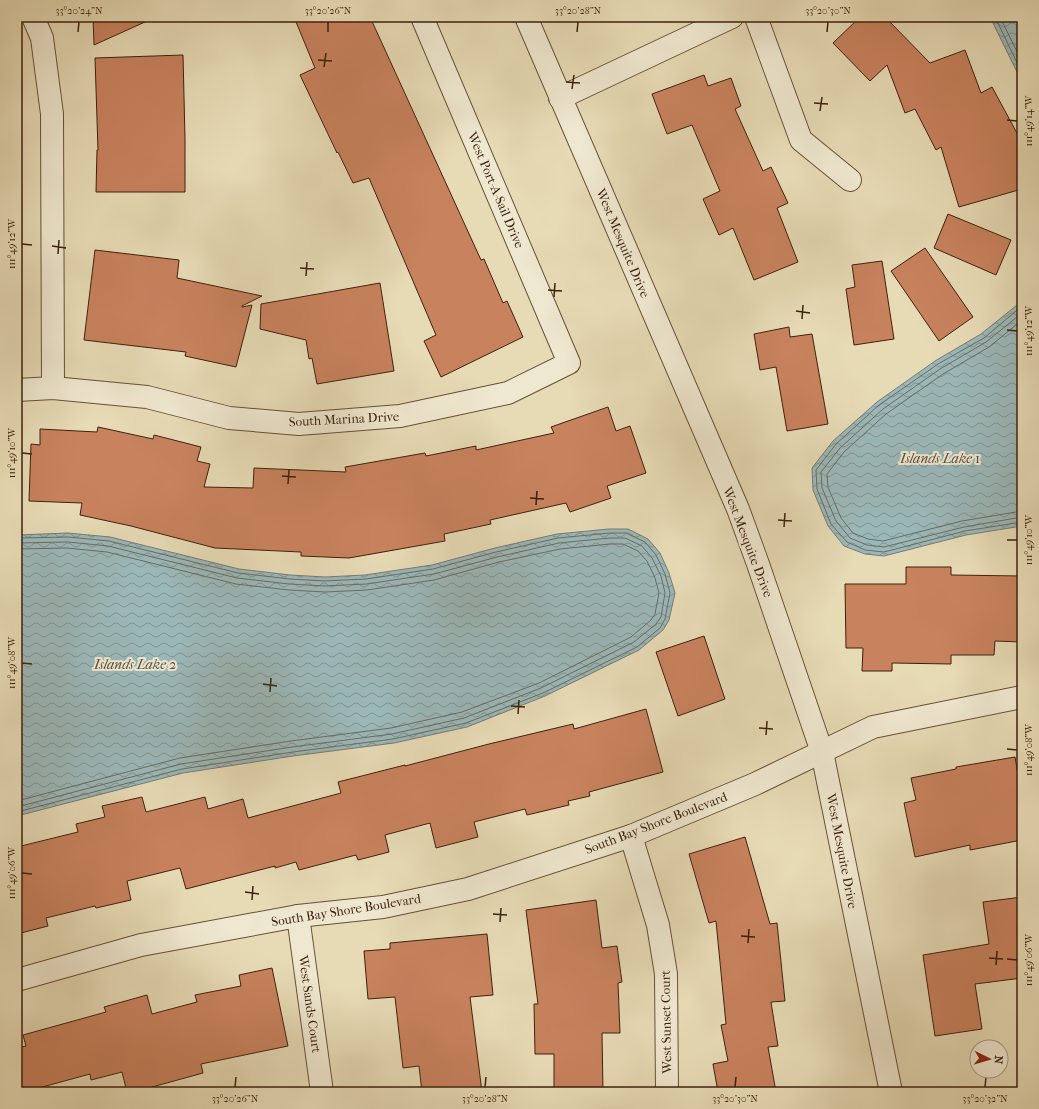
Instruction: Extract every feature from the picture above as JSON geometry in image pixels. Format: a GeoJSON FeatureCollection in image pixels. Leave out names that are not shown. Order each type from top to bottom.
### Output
{"type":"FeatureCollection","features":[{"type":"Feature","properties":{"kind":"street"},"geometry":{"type":"LineString","coordinates":[[32,17],[42,38],[52,114],[53,388]]}},
{"type":"Feature","properties":{"kind":"street","name":"West Port-A-Sail Drive"},"geometry":{"type":"LineString","coordinates":[[422,17],[569,363]]}},
{"type":"Feature","properties":{"kind":"street","name":"West Mesquite Drive"},"geometry":{"type":"LineString","coordinates":[[526,17],[738,509],[822,752],[891,1092]]}},
{"type":"Feature","properties":{"kind":"street"},"geometry":{"type":"LineString","coordinates":[[560,98],[732,17]]}},
{"type":"Feature","properties":{"kind":"street"},"geometry":{"type":"LineString","coordinates":[[756,17],[801,140],[850,180]]}},
{"type":"Feature","properties":{"kind":"street","name":"South Marina Drive"},"geometry":{"type":"LineString","coordinates":[[17,390],[53,388],[147,397],[229,418],[299,424],[400,416],[508,394],[569,363]]}},
{"type":"Feature","properties":{"kind":"street","name":"South Bay Shore Boulevard"},"geometry":{"type":"LineString","coordinates":[[17,980],[141,945],[298,916],[382,907],[468,889],[631,836],[755,784],[873,727],[1022,697]]}},
{"type":"Feature","properties":{"kind":"street","name":"West Sunset Court"},"geometry":{"type":"LineString","coordinates":[[631,836],[658,925],[666,974],[667,1092]]}},
{"type":"Feature","properties":{"kind":"street","name":"West Sands Court"},"geometry":{"type":"LineString","coordinates":[[298,916],[322,1092]]}},
{"type":"Feature","properties":{"kind":"water"},"geometry":{"type":"Polygon","coordinates":[[[990,17],[1022,17],[1022,83],[1021,80],[990,17]]]}},
{"type":"Feature","properties":{"kind":"water","name":"Islands Lake 1"},"geometry":{"type":"Polygon","coordinates":[[[1022,301],[1022,526],[966,535],[884,556],[865,554],[844,546],[828,526],[813,490],[812,468],[833,441],[877,402],[935,361],[981,334],[1022,301]]]}},
{"type":"Feature","properties":{"kind":"water","name":"Islands Lake 2"},"geometry":{"type":"Polygon","coordinates":[[[609,529],[628,529],[648,539],[660,553],[669,573],[675,593],[669,620],[663,630],[639,650],[545,696],[467,727],[394,743],[293,756],[183,773],[17,816],[17,535],[68,533],[110,537],[239,569],[290,575],[325,577],[365,575],[432,565],[495,548],[557,534],[609,529]]]}},
{"type":"Feature","properties":{"kind":"building"},"geometry":{"type":"Polygon","coordinates":[[[93,17],[156,17],[94,45],[93,17]]]}},
{"type":"Feature","properties":{"kind":"building"},"geometry":{"type":"Polygon","coordinates":[[[294,17],[370,17],[481,260],[484,259],[503,303],[507,301],[523,337],[441,377],[424,341],[436,335],[369,178],[353,183],[300,75],[315,68],[294,17]]]}},
{"type":"Feature","properties":{"kind":"building"},"geometry":{"type":"Polygon","coordinates":[[[860,17],[885,17],[930,63],[965,50],[981,93],[992,87],[1018,135],[1022,150],[1022,189],[959,207],[941,147],[936,150],[915,109],[905,113],[887,65],[870,81],[833,43],[860,17]]]}},
{"type":"Feature","properties":{"kind":"building"},"geometry":{"type":"Polygon","coordinates":[[[183,55],[185,192],[96,192],[98,150],[95,58],[183,55]]]}},
{"type":"Feature","properties":{"kind":"building"},"geometry":{"type":"Polygon","coordinates":[[[704,75],[708,86],[731,78],[741,106],[735,109],[763,171],[771,167],[788,203],[777,208],[798,262],[754,280],[733,228],[719,235],[703,199],[720,191],[692,125],[667,134],[652,94],[704,75]]]}},
{"type":"Feature","properties":{"kind":"building"},"geometry":{"type":"Polygon","coordinates":[[[948,214],[1011,240],[996,275],[934,248],[948,214]]]}},
{"type":"Feature","properties":{"kind":"building"},"geometry":{"type":"Polygon","coordinates":[[[925,248],[973,317],[939,341],[891,271],[925,248]]]}},
{"type":"Feature","properties":{"kind":"building"},"geometry":{"type":"Polygon","coordinates":[[[95,250],[179,260],[177,278],[262,296],[242,306],[252,305],[236,367],[185,356],[186,352],[84,340],[95,250]]]}},
{"type":"Feature","properties":{"kind":"building"},"geometry":{"type":"Polygon","coordinates":[[[882,261],[894,339],[854,345],[846,289],[855,287],[852,265],[882,261]]]}},
{"type":"Feature","properties":{"kind":"building"},"geometry":{"type":"Polygon","coordinates":[[[380,283],[394,371],[317,384],[312,358],[309,359],[306,340],[260,329],[261,304],[380,283]]]}},
{"type":"Feature","properties":{"kind":"building"},"geometry":{"type":"Polygon","coordinates":[[[789,327],[790,337],[812,334],[828,424],[787,431],[776,367],[760,370],[754,334],[789,327]]]}},
{"type":"Feature","properties":{"kind":"building"},"geometry":{"type":"Polygon","coordinates":[[[608,407],[616,431],[630,426],[646,473],[607,486],[611,498],[570,512],[566,503],[490,520],[491,524],[444,534],[445,541],[349,558],[301,556],[301,552],[215,548],[131,526],[80,515],[82,503],[29,501],[31,444],[40,445],[40,429],[97,432],[98,427],[153,439],[154,435],[201,447],[197,461],[210,464],[204,487],[253,488],[254,468],[346,472],[345,467],[425,453],[426,456],[476,446],[476,450],[554,433],[551,427],[608,407]]]}},
{"type":"Feature","properties":{"kind":"building"},"geometry":{"type":"Polygon","coordinates":[[[906,567],[951,567],[951,575],[1022,576],[1022,642],[995,641],[994,655],[951,655],[951,664],[892,663],[892,671],[862,671],[863,648],[846,648],[845,584],[906,584],[906,567]]]}},
{"type":"Feature","properties":{"kind":"building"},"geometry":{"type":"Polygon","coordinates":[[[704,636],[725,699],[678,716],[656,652],[704,636]]]}},
{"type":"Feature","properties":{"kind":"building"},"geometry":{"type":"Polygon","coordinates":[[[646,709],[663,772],[589,792],[590,796],[568,801],[569,805],[527,815],[525,809],[474,822],[478,837],[436,848],[430,823],[385,835],[389,852],[358,860],[356,855],[299,870],[296,862],[186,889],[180,868],[127,881],[131,900],[96,908],[95,906],[46,918],[48,926],[17,934],[17,847],[78,832],[76,824],[105,817],[102,806],[142,797],[146,812],[205,797],[208,809],[243,799],[248,818],[341,793],[338,782],[573,724],[574,729],[646,709]]]}},
{"type":"Feature","properties":{"kind":"building"},"geometry":{"type":"Polygon","coordinates":[[[1015,757],[1022,798],[1022,840],[970,850],[970,845],[915,857],[904,803],[916,800],[911,778],[956,769],[956,767],[1015,757]]]}},
{"type":"Feature","properties":{"kind":"building"},"geometry":{"type":"Polygon","coordinates":[[[745,837],[770,924],[777,923],[785,1001],[771,1002],[778,1046],[768,1047],[776,1092],[718,1092],[713,1064],[728,1061],[721,1025],[726,1024],[716,921],[709,923],[689,854],[745,837]]]}},
{"type":"Feature","properties":{"kind":"building"},"geometry":{"type":"Polygon","coordinates":[[[1022,897],[1022,978],[975,984],[982,1029],[935,1036],[923,955],[989,944],[983,902],[1022,897]]]}},
{"type":"Feature","properties":{"kind":"building"},"geometry":{"type":"Polygon","coordinates":[[[596,900],[602,948],[617,946],[622,982],[618,983],[620,1033],[602,1033],[603,1092],[554,1092],[554,1054],[535,1054],[534,1004],[538,1004],[526,910],[596,900]]]}},
{"type":"Feature","properties":{"kind":"building"},"geometry":{"type":"Polygon","coordinates":[[[487,934],[493,995],[470,997],[482,1092],[422,1092],[419,1066],[403,1068],[395,997],[368,999],[364,951],[390,949],[390,943],[487,934]]]}},
{"type":"Feature","properties":{"kind":"building"},"geometry":{"type":"Polygon","coordinates":[[[272,968],[288,1046],[201,1064],[203,1073],[134,1092],[127,1092],[122,1072],[91,1080],[90,1074],[24,1092],[17,1092],[17,1048],[26,1046],[23,1035],[106,1012],[104,1007],[147,995],[152,1014],[197,1002],[195,995],[241,986],[239,975],[272,968]]]}}]}
